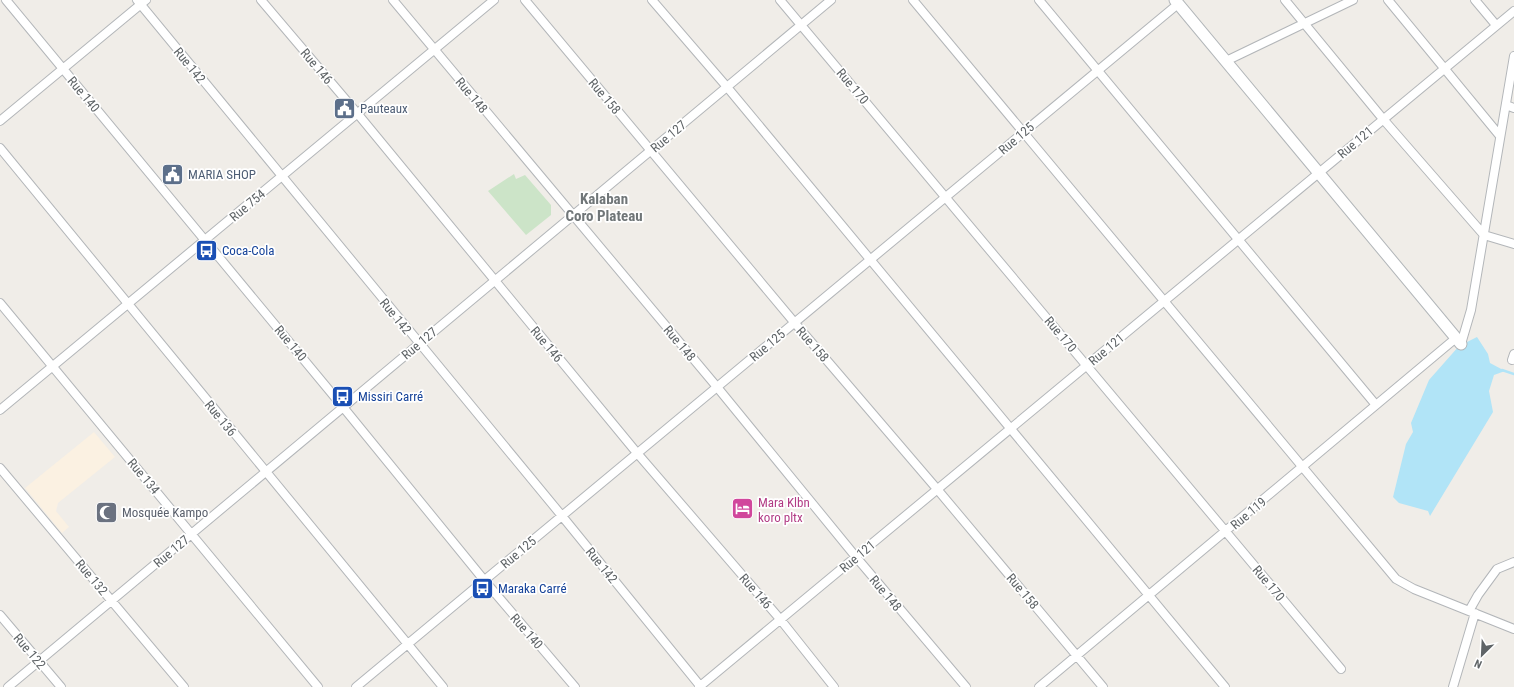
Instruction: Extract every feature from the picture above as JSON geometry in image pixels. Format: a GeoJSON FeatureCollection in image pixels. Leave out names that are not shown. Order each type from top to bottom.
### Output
{"type":"FeatureCollection","features":[{"type":"Feature","properties":{"kind":"street","name":"Rue 140"},"geometry":{"type":"LineString","coordinates":[[6,0],[344,407],[484,580],[575,687]]}},
{"type":"Feature","properties":{"kind":"street","name":"Rue 146"},"geometry":{"type":"LineString","coordinates":[[260,0],[357,114],[637,453],[780,619],[834,687]]}},
{"type":"Feature","properties":{"kind":"street","name":"Rue 148"},"geometry":{"type":"LineString","coordinates":[[393,0],[574,215],[856,557],[966,687]]}},
{"type":"Feature","properties":{"kind":"street","name":"Rue 754"},"geometry":{"type":"LineString","coordinates":[[0,410],[494,0]]}},
{"type":"Feature","properties":{"kind":"street","name":"Rue 158"},"geometry":{"type":"LineString","coordinates":[[525,0],[794,322],[937,489],[1103,687]]}},
{"type":"Feature","properties":{"kind":"street"},"geometry":{"type":"LineString","coordinates":[[652,0],[727,87],[869,260],[1225,687]]}},
{"type":"Feature","properties":{"kind":"street","name":"Rue 170"},"geometry":{"type":"LineString","coordinates":[[780,0],[946,196],[1341,669]]}},
{"type":"Feature","properties":{"kind":"street","name":"Rue 127"},"geometry":{"type":"LineString","coordinates":[[8,687],[831,0]]}},
{"type":"Feature","properties":{"kind":"street"},"geometry":{"type":"LineString","coordinates":[[913,0],[1396,579],[1414,589],[1514,629]]}},
{"type":"Feature","properties":{"kind":"street"},"geometry":{"type":"LineString","coordinates":[[1039,0],[1376,405]]}},
{"type":"Feature","properties":{"kind":"street"},"geometry":{"type":"LineString","coordinates":[[1285,0],[1383,119],[1484,235],[1514,244]]}},
{"type":"Feature","properties":{"kind":"street"},"geometry":{"type":"LineString","coordinates":[[1226,61],[1353,0]]}},
{"type":"Feature","properties":{"kind":"street"},"geometry":{"type":"LineString","coordinates":[[1388,0],[1500,136]]}},
{"type":"Feature","properties":{"kind":"street"},"geometry":{"type":"LineString","coordinates":[[1475,0],[1496,25]]}},
{"type":"Feature","properties":{"kind":"street"},"geometry":{"type":"LineString","coordinates":[[0,121],[141,2]]}},
{"type":"Feature","properties":{"kind":"street","name":"Rue 142"},"geometry":{"type":"LineString","coordinates":[[141,2],[700,687]]}},
{"type":"Feature","properties":{"kind":"street"},"geometry":{"type":"LineString","coordinates":[[1177,2],[1458,341],[1471,310],[1514,56]]}},
{"type":"Feature","properties":{"kind":"street","name":"Rue 125"},"geometry":{"type":"LineString","coordinates":[[356,687],[1098,70],[1177,2]]}},
{"type":"Feature","properties":{"kind":"street","name":"Rue 121"},"geometry":{"type":"LineString","coordinates":[[700,687],[780,619],[1514,11]]}},
{"type":"Feature","properties":{"kind":"street"},"geometry":{"type":"LineString","coordinates":[[1506,105],[1514,108]]}},
{"type":"Feature","properties":{"kind":"street","name":"Rue 136"},"geometry":{"type":"LineString","coordinates":[[0,148],[443,687]]}},
{"type":"Feature","properties":{"kind":"street","name":"Rue 134"},"geometry":{"type":"LineString","coordinates":[[0,303],[318,687]]}},
{"type":"Feature","properties":{"kind":"street","name":"Rue 119"},"geometry":{"type":"LineString","coordinates":[[1039,687],[1376,405],[1458,341]]}},
{"type":"Feature","properties":{"kind":"street","name":"Rue 132"},"geometry":{"type":"LineString","coordinates":[[0,468],[184,687]]}},
{"type":"Feature","properties":{"kind":"street"},"geometry":{"type":"LineString","coordinates":[[1453,687],[1472,612],[1478,595],[1497,569],[1514,562]]}},
{"type":"Feature","properties":{"kind":"street","name":"Rue 122"},"geometry":{"type":"LineString","coordinates":[[0,615],[61,687]]}},
{"type":"Feature","properties":{"kind":"shaded area"},"geometry":{"type":"Polygon","coordinates":[[[94,432],[115,457],[58,503],[56,511],[69,527],[62,533],[25,488],[94,432]]]}},
{"type":"Feature","properties":{"kind":"green space"},"geometry":{"type":"Polygon","coordinates":[[[514,174],[516,179],[525,175],[551,205],[551,215],[526,235],[488,191],[514,174]]]}},
{"type":"Feature","properties":{"kind":"water"},"geometry":{"type":"Polygon","coordinates":[[[1477,337],[1488,354],[1490,363],[1505,371],[1494,375],[1489,391],[1493,412],[1430,516],[1428,511],[1399,503],[1393,497],[1406,444],[1413,432],[1411,423],[1429,380],[1459,346],[1477,337]]]}},
{"type":"Feature","properties":{"kind":"waterway"},"geometry":{"type":"LineString","coordinates":[[1502,370],[1514,374]]}},
{"type":"Feature","properties":{"kind":"place","name":"Pauteaux"},"geometry":{"type":"Point","coordinates":[344,108]}},
{"type":"Feature","properties":{"kind":"place","name":"MARIA SHOP"},"geometry":{"type":"Point","coordinates":[173,174]}},
{"type":"Feature","properties":{"kind":"place","name":"Coca-Cola"},"geometry":{"type":"Point","coordinates":[207,250]}},
{"type":"Feature","properties":{"kind":"place","name":"Missiri Carré"},"geometry":{"type":"Point","coordinates":[343,396]}},
{"type":"Feature","properties":{"kind":"place","name":"Mara Klbn koro pltx"},"geometry":{"type":"Point","coordinates":[742,509]}},
{"type":"Feature","properties":{"kind":"place","name":"Mosquée Kampo"},"geometry":{"type":"Point","coordinates":[107,512]}},
{"type":"Feature","properties":{"kind":"place","name":"Maraka Carré"},"geometry":{"type":"Point","coordinates":[482,588]}},
{"type":"Feature","properties":{"kind":"district","name":"Kalaban Coro Plateau"},"geometry":{"type":"Point","coordinates":[604,208]}}]}
